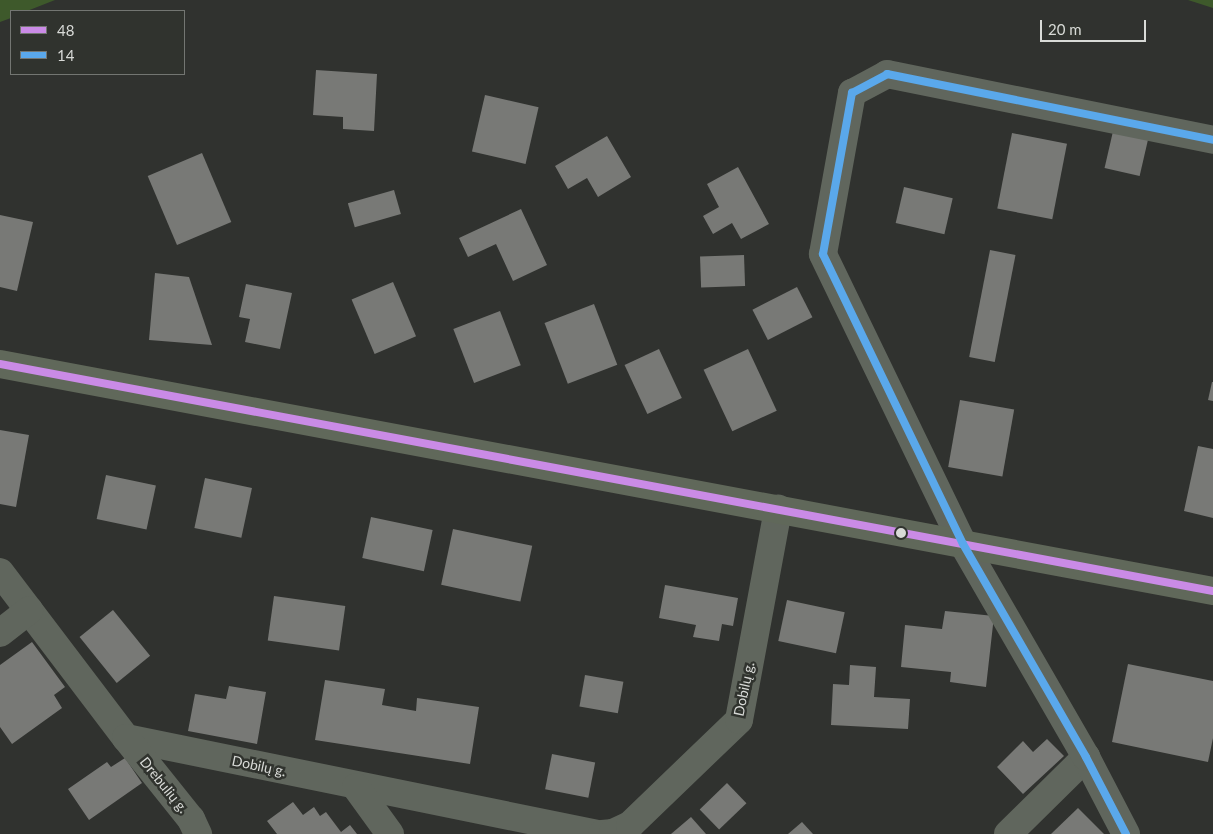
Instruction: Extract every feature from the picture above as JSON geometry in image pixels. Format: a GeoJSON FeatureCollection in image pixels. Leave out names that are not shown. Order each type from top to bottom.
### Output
{"type":"FeatureCollection","features":[{"type":"Feature","properties":{"kind":"main road"},"geometry":{"type":"LineString","coordinates":[[0,364],[1213,591]]}},
{"type":"Feature","properties":{"kind":"street"},"geometry":{"type":"LineString","coordinates":[[1126,834],[1086,757],[963,544],[823,254],[852,93],[887,74],[1213,140]]}},
{"type":"Feature","properties":{"kind":"street","name":"Dobilų g."},"geometry":{"type":"LineString","coordinates":[[602,834],[614,833],[630,825],[739,720],[778,510]]}},
{"type":"Feature","properties":{"kind":"street"},"geometry":{"type":"LineString","coordinates":[[0,572],[126,738]]}},
{"type":"Feature","properties":{"kind":"street"},"geometry":{"type":"LineString","coordinates":[[0,632],[29,610]]}},
{"type":"Feature","properties":{"kind":"street","name":"Dobilų g."},"geometry":{"type":"LineString","coordinates":[[126,738],[356,787],[596,834]]}},
{"type":"Feature","properties":{"kind":"street","name":"Drebulių g."},"geometry":{"type":"LineString","coordinates":[[126,738],[191,819],[198,834]]}},
{"type":"Feature","properties":{"kind":"street"},"geometry":{"type":"LineString","coordinates":[[1008,834],[1086,757]]}},
{"type":"Feature","properties":{"kind":"street"},"geometry":{"type":"LineString","coordinates":[[356,787],[390,834]]}},
{"type":"Feature","properties":{"kind":"green space"},"geometry":{"type":"Polygon","coordinates":[[[0,0],[55,0],[30,10],[10,10],[10,18],[0,22],[0,0]]]}},
{"type":"Feature","properties":{"kind":"green space"},"geometry":{"type":"Polygon","coordinates":[[[1188,0],[1213,0],[1213,8],[1188,0]]]}},
{"type":"Feature","properties":{"kind":"building"},"geometry":{"type":"Polygon","coordinates":[[[316,70],[377,74],[374,131],[343,129],[343,117],[313,115],[316,70]]]}},
{"type":"Feature","properties":{"kind":"building"},"geometry":{"type":"Polygon","coordinates":[[[485,95],[539,107],[526,164],[472,152],[485,95]]]}},
{"type":"Feature","properties":{"kind":"building"},"geometry":{"type":"Polygon","coordinates":[[[1114,127],[1149,135],[1140,176],[1105,168],[1114,127]]]}},
{"type":"Feature","properties":{"kind":"building"},"geometry":{"type":"Polygon","coordinates":[[[1012,133],[1067,144],[1052,219],[997,209],[1012,133]]]}},
{"type":"Feature","properties":{"kind":"building"},"geometry":{"type":"Polygon","coordinates":[[[607,136],[631,177],[598,197],[587,178],[568,189],[555,166],[607,136]]]}},
{"type":"Feature","properties":{"kind":"building"},"geometry":{"type":"Polygon","coordinates":[[[202,153],[231,222],[177,245],[148,176],[202,153]]]}},
{"type":"Feature","properties":{"kind":"building"},"geometry":{"type":"Polygon","coordinates":[[[738,167],[769,224],[741,239],[732,223],[713,234],[703,216],[719,207],[707,184],[738,167]]]}},
{"type":"Feature","properties":{"kind":"building"},"geometry":{"type":"Polygon","coordinates":[[[904,187],[953,198],[944,234],[896,223],[904,187]]]}},
{"type":"Feature","properties":{"kind":"building"},"geometry":{"type":"Polygon","coordinates":[[[394,190],[401,214],[355,227],[348,203],[394,190]]]}},
{"type":"Feature","properties":{"kind":"building"},"geometry":{"type":"Polygon","coordinates":[[[521,209],[547,265],[513,281],[496,244],[468,257],[459,238],[521,209]]]}},
{"type":"Feature","properties":{"kind":"building"},"geometry":{"type":"Polygon","coordinates":[[[0,215],[33,222],[17,291],[0,287],[0,215]]]}},
{"type":"Feature","properties":{"kind":"building"},"geometry":{"type":"Polygon","coordinates":[[[990,250],[1016,255],[995,362],[969,357],[990,250]]]}},
{"type":"Feature","properties":{"kind":"building"},"geometry":{"type":"Polygon","coordinates":[[[744,255],[745,286],[701,288],[700,257],[744,255]]]}},
{"type":"Feature","properties":{"kind":"building"},"geometry":{"type":"Polygon","coordinates":[[[155,273],[189,277],[212,345],[149,340],[155,273]]]}},
{"type":"Feature","properties":{"kind":"building"},"geometry":{"type":"Polygon","coordinates":[[[393,282],[416,336],[375,354],[352,300],[393,282]]]}},
{"type":"Feature","properties":{"kind":"building"},"geometry":{"type":"Polygon","coordinates":[[[246,284],[292,293],[280,349],[245,342],[250,319],[239,317],[246,284]]]}},
{"type":"Feature","properties":{"kind":"building"},"geometry":{"type":"Polygon","coordinates":[[[797,287],[812,317],[768,340],[752,310],[797,287]]]}},
{"type":"Feature","properties":{"kind":"building"},"geometry":{"type":"Polygon","coordinates":[[[594,304],[617,365],[568,384],[545,323],[594,304]]]}},
{"type":"Feature","properties":{"kind":"building"},"geometry":{"type":"Polygon","coordinates":[[[500,311],[521,365],[474,383],[453,329],[500,311]]]}},
{"type":"Feature","properties":{"kind":"building"},"geometry":{"type":"Polygon","coordinates":[[[659,349],[682,398],[647,414],[625,365],[659,349]]]}},
{"type":"Feature","properties":{"kind":"building"},"geometry":{"type":"Polygon","coordinates":[[[748,349],[777,411],[732,431],[704,370],[748,349]]]}},
{"type":"Feature","properties":{"kind":"building"},"geometry":{"type":"Polygon","coordinates":[[[1213,382],[1213,401],[1208,400],[1213,382]]]}},
{"type":"Feature","properties":{"kind":"building"},"geometry":{"type":"Polygon","coordinates":[[[960,400],[1014,410],[1002,477],[948,467],[960,400]]]}},
{"type":"Feature","properties":{"kind":"building"},"geometry":{"type":"Polygon","coordinates":[[[0,430],[29,435],[16,507],[0,504],[0,430]]]}},
{"type":"Feature","properties":{"kind":"building"},"geometry":{"type":"Polygon","coordinates":[[[1198,446],[1213,449],[1213,518],[1184,511],[1198,446]]]}},
{"type":"Feature","properties":{"kind":"building"},"geometry":{"type":"Polygon","coordinates":[[[106,475],[156,486],[147,530],[97,519],[106,475]]]}},
{"type":"Feature","properties":{"kind":"building"},"geometry":{"type":"Polygon","coordinates":[[[205,478],[252,488],[241,538],[194,528],[205,478]]]}},
{"type":"Feature","properties":{"kind":"building"},"geometry":{"type":"Polygon","coordinates":[[[371,517],[433,530],[424,571],[362,558],[371,517]]]}},
{"type":"Feature","properties":{"kind":"building"},"geometry":{"type":"Polygon","coordinates":[[[453,529],[532,546],[520,602],[441,585],[453,529]]]}},
{"type":"Feature","properties":{"kind":"building"},"geometry":{"type":"Polygon","coordinates":[[[665,585],[738,598],[733,626],[722,624],[719,641],[693,637],[696,625],[659,618],[665,585]]]}},
{"type":"Feature","properties":{"kind":"building"},"geometry":{"type":"Polygon","coordinates":[[[274,596],[345,606],[339,651],[268,641],[274,596]]]}},
{"type":"Feature","properties":{"kind":"building"},"geometry":{"type":"Polygon","coordinates":[[[787,600],[845,612],[836,653],[778,641],[787,600]]]}},
{"type":"Feature","properties":{"kind":"building"},"geometry":{"type":"Polygon","coordinates":[[[113,610],[150,656],[117,683],[80,637],[113,610]]]}},
{"type":"Feature","properties":{"kind":"building"},"geometry":{"type":"Polygon","coordinates":[[[945,611],[994,616],[986,687],[950,682],[951,672],[901,667],[905,625],[942,629],[945,611]]]}},
{"type":"Feature","properties":{"kind":"building"},"geometry":{"type":"Polygon","coordinates":[[[32,642],[65,687],[54,695],[62,708],[12,744],[0,727],[0,665],[32,642]]]}},
{"type":"Feature","properties":{"kind":"building"},"geometry":{"type":"Polygon","coordinates":[[[1128,664],[1213,681],[1213,738],[1208,762],[1112,742],[1128,664]]]}},
{"type":"Feature","properties":{"kind":"building"},"geometry":{"type":"Polygon","coordinates":[[[850,665],[876,667],[874,697],[910,699],[908,729],[831,725],[833,684],[849,685],[850,665]]]}},
{"type":"Feature","properties":{"kind":"building"},"geometry":{"type":"Polygon","coordinates":[[[585,675],[623,682],[618,713],[579,707],[585,675]]]}},
{"type":"Feature","properties":{"kind":"building"},"geometry":{"type":"Polygon","coordinates":[[[325,680],[385,689],[382,705],[416,711],[417,698],[479,707],[470,764],[315,740],[325,680]]]}},
{"type":"Feature","properties":{"kind":"building"},"geometry":{"type":"Polygon","coordinates":[[[229,686],[266,692],[257,744],[188,731],[195,694],[226,699],[229,686]]]}},
{"type":"Feature","properties":{"kind":"building"},"geometry":{"type":"Polygon","coordinates":[[[1047,739],[1064,756],[1023,794],[997,767],[1023,741],[1033,752],[1047,739]]]}},
{"type":"Feature","properties":{"kind":"building"},"geometry":{"type":"Polygon","coordinates":[[[552,754],[595,762],[588,798],[545,789],[552,754]]]}},
{"type":"Feature","properties":{"kind":"building"},"geometry":{"type":"Polygon","coordinates":[[[125,758],[142,783],[89,820],[68,789],[107,762],[111,767],[125,758]]]}},
{"type":"Feature","properties":{"kind":"building"},"geometry":{"type":"Polygon","coordinates":[[[727,783],[746,803],[719,830],[700,809],[727,783]]]}},
{"type":"Feature","properties":{"kind":"building"},"geometry":{"type":"Polygon","coordinates":[[[293,802],[303,815],[314,807],[320,816],[326,812],[341,832],[350,825],[357,834],[277,834],[267,821],[293,802]]]}},
{"type":"Feature","properties":{"kind":"building"},"geometry":{"type":"Polygon","coordinates":[[[1078,808],[1104,834],[1051,834],[1078,808]]]}},
{"type":"Feature","properties":{"kind":"building"},"geometry":{"type":"Polygon","coordinates":[[[691,817],[706,834],[671,834],[691,817]]]}},
{"type":"Feature","properties":{"kind":"building"},"geometry":{"type":"Polygon","coordinates":[[[802,822],[813,834],[788,834],[802,822]]]}},
{"type":"Feature","properties":{"kind":"transit line","name":"14"},"geometry":{"type":"LineString","coordinates":[[1126,834],[1086,757],[963,544],[823,254],[852,93],[887,74],[1213,140]]}},
{"type":"Feature","properties":{"kind":"transit line","name":"48"},"geometry":{"type":"LineString","coordinates":[[0,364],[1213,591]]}}]}
